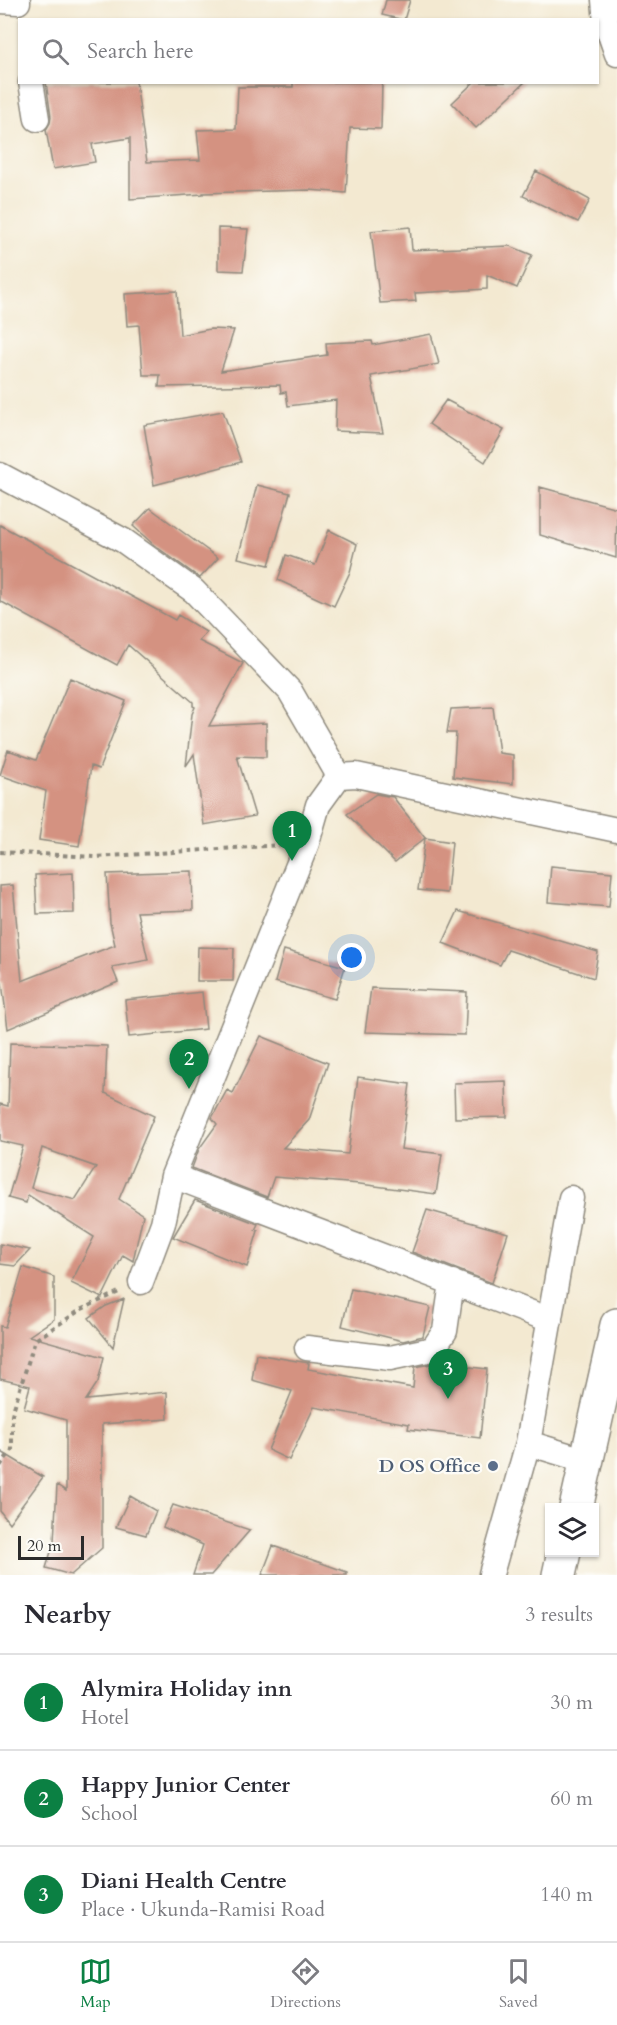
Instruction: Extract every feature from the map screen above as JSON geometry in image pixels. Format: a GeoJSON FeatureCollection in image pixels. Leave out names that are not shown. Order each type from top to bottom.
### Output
{"type":"FeatureCollection","features":[{"type":"Feature","properties":{"kind":"highway"},"geometry":{"type":"LineString","coordinates":[[577,1503],[617,1325]]}},
{"type":"Feature","properties":{"kind":"highway"},"geometry":{"type":"LineString","coordinates":[[559,1575],[563,1557]]}},
{"type":"Feature","properties":{"kind":"street"},"geometry":{"type":"LineString","coordinates":[[604,0],[606,23],[617,54]]}},
{"type":"Feature","properties":{"kind":"street"},"geometry":{"type":"LineString","coordinates":[[31,84],[36,119]]}},
{"type":"Feature","properties":{"kind":"street"},"geometry":{"type":"LineString","coordinates":[[0,475],[124,541],[194,591],[290,691],[339,776]]}},
{"type":"Feature","properties":{"kind":"street"},"geometry":{"type":"LineString","coordinates":[[339,776],[356,775],[617,830]]}},
{"type":"Feature","properties":{"kind":"street"},"geometry":{"type":"LineString","coordinates":[[141,1282],[163,1223],[173,1176],[307,843],[318,805],[339,776]]}},
{"type":"Feature","properties":{"kind":"street"},"geometry":{"type":"LineString","coordinates":[[173,1176],[550,1320]]}},
{"type":"Feature","properties":{"kind":"street"},"geometry":{"type":"LineString","coordinates":[[491,1574],[528,1443],[571,1197]]}},
{"type":"Feature","properties":{"kind":"street"},"geometry":{"type":"LineString","coordinates":[[307,1348],[390,1358],[433,1349],[445,1331],[452,1282]]}},
{"type":"Feature","properties":{"kind":"street"},"geometry":{"type":"LineString","coordinates":[[528,1443],[587,1461]]}},
{"type":"Feature","properties":{"kind":"path"},"geometry":{"type":"LineString","coordinates":[[0,852],[94,856],[307,843]]}},
{"type":"Feature","properties":{"kind":"path"},"geometry":{"type":"LineString","coordinates":[[0,1466],[12,1450],[12,1414],[35,1340],[82,1309],[141,1282]]}},
{"type":"Feature","properties":{"kind":"building"},"geometry":{"type":"Polygon","coordinates":[[[386,0],[410,0],[405,18],[382,15],[386,0]]]}},
{"type":"Feature","properties":{"kind":"building"},"geometry":{"type":"Polygon","coordinates":[[[46,84],[136,84],[147,162],[200,160],[197,130],[236,129],[238,87],[293,87],[293,84],[382,84],[381,129],[350,128],[346,193],[309,190],[203,193],[130,199],[130,138],[92,144],[95,162],[53,169],[46,130],[51,117],[46,84]]]}},
{"type":"Feature","properties":{"kind":"building"},"geometry":{"type":"Polygon","coordinates":[[[472,84],[523,84],[476,128],[452,103],[472,84]]]}},
{"type":"Feature","properties":{"kind":"building"},"geometry":{"type":"Polygon","coordinates":[[[536,171],[590,200],[578,222],[523,196],[536,171]]]}},
{"type":"Feature","properties":{"kind":"building"},"geometry":{"type":"Polygon","coordinates":[[[410,227],[412,250],[510,246],[532,255],[517,288],[487,275],[487,289],[415,293],[416,301],[380,303],[371,231],[410,227]]]}},
{"type":"Feature","properties":{"kind":"building"},"geometry":{"type":"Polygon","coordinates":[[[218,228],[248,229],[243,271],[218,270],[218,228]]]}},
{"type":"Feature","properties":{"kind":"building"},"geometry":{"type":"Polygon","coordinates":[[[177,291],[180,335],[210,329],[234,330],[221,371],[327,355],[326,343],[372,341],[373,345],[431,334],[439,364],[371,376],[383,433],[335,431],[336,400],[288,406],[286,392],[281,393],[280,385],[159,387],[160,375],[143,375],[139,325],[127,326],[125,294],[177,291]]]}},
{"type":"Feature","properties":{"kind":"building"},"geometry":{"type":"Polygon","coordinates":[[[446,400],[504,430],[485,462],[429,424],[446,400]]]}},
{"type":"Feature","properties":{"kind":"building"},"geometry":{"type":"Polygon","coordinates":[[[223,411],[241,462],[154,485],[144,425],[223,411]]]}},
{"type":"Feature","properties":{"kind":"building"},"geometry":{"type":"Polygon","coordinates":[[[257,485],[290,493],[269,565],[238,558],[257,485]]]}},
{"type":"Feature","properties":{"kind":"building"},"geometry":{"type":"Polygon","coordinates":[[[540,487],[617,508],[616,558],[540,535],[540,487]]]}},
{"type":"Feature","properties":{"kind":"building"},"geometry":{"type":"Polygon","coordinates":[[[150,508],[218,558],[200,578],[154,545],[133,526],[150,508]]]}},
{"type":"Feature","properties":{"kind":"building"},"geometry":{"type":"Polygon","coordinates":[[[0,525],[175,620],[178,615],[206,632],[199,641],[243,663],[209,726],[266,723],[266,757],[237,756],[255,816],[204,825],[194,754],[186,766],[192,714],[195,707],[193,702],[128,645],[117,665],[0,601],[0,525]]]}},
{"type":"Feature","properties":{"kind":"building"},"geometry":{"type":"Polygon","coordinates":[[[329,530],[357,544],[350,572],[334,606],[278,580],[286,555],[315,565],[329,530]]]}},
{"type":"Feature","properties":{"kind":"building"},"geometry":{"type":"Polygon","coordinates":[[[70,678],[126,701],[99,769],[91,766],[79,846],[39,840],[46,791],[0,775],[8,750],[36,760],[70,678]]]}},
{"type":"Feature","properties":{"kind":"building"},"geometry":{"type":"Polygon","coordinates":[[[493,707],[499,753],[513,755],[513,784],[453,777],[456,733],[447,733],[451,709],[493,707]]]}},
{"type":"Feature","properties":{"kind":"building"},"geometry":{"type":"Polygon","coordinates":[[[376,794],[393,797],[425,838],[395,862],[347,814],[376,794]]]}},
{"type":"Feature","properties":{"kind":"building"},"geometry":{"type":"Polygon","coordinates":[[[425,838],[452,842],[447,893],[418,890],[425,838]]]}},
{"type":"Feature","properties":{"kind":"building"},"geometry":{"type":"Polygon","coordinates":[[[551,866],[612,872],[609,907],[548,902],[551,866]]]}},
{"type":"Feature","properties":{"kind":"building"},"geometry":{"type":"Polygon","coordinates":[[[192,871],[193,910],[137,912],[148,960],[112,967],[118,982],[8,1029],[2,983],[0,983],[0,886],[13,885],[22,981],[115,945],[110,923],[107,874],[192,871]]]}},
{"type":"Feature","properties":{"kind":"building"},"geometry":{"type":"Polygon","coordinates":[[[73,873],[74,913],[37,914],[35,875],[73,873]]]}},
{"type":"Feature","properties":{"kind":"building"},"geometry":{"type":"Polygon","coordinates":[[[458,911],[598,952],[594,978],[508,950],[500,965],[443,943],[458,911]]]}},
{"type":"Feature","properties":{"kind":"building"},"geometry":{"type":"Polygon","coordinates":[[[198,947],[234,948],[233,981],[197,981],[198,947]]]}},
{"type":"Feature","properties":{"kind":"building"},"geometry":{"type":"Polygon","coordinates":[[[284,950],[345,967],[335,999],[275,982],[284,950]]]}},
{"type":"Feature","properties":{"kind":"building"},"geometry":{"type":"Polygon","coordinates":[[[371,988],[467,992],[465,1035],[365,1032],[371,988]]]}},
{"type":"Feature","properties":{"kind":"building"},"geometry":{"type":"Polygon","coordinates":[[[202,992],[206,1029],[129,1037],[125,1000],[202,992]]]}},
{"type":"Feature","properties":{"kind":"building"},"geometry":{"type":"Polygon","coordinates":[[[261,1036],[328,1063],[309,1120],[283,1148],[348,1154],[358,1077],[410,1084],[401,1149],[442,1154],[436,1194],[360,1184],[274,1177],[267,1197],[192,1168],[199,1149],[217,1124],[212,1118],[227,1090],[233,1093],[261,1036]]]}},
{"type":"Feature","properties":{"kind":"building"},"geometry":{"type":"Polygon","coordinates":[[[10,1043],[107,1046],[105,1093],[154,1116],[119,1199],[143,1215],[133,1261],[123,1255],[102,1298],[71,1283],[94,1237],[28,1195],[26,1203],[8,1198],[23,1146],[0,1141],[0,1104],[8,1106],[10,1043]],[[42,1148],[31,1188],[75,1200],[96,1167],[42,1148]]]}},
{"type":"Feature","properties":{"kind":"building"},"geometry":{"type":"Polygon","coordinates":[[[506,1081],[507,1117],[455,1118],[454,1083],[506,1081]]]}},
{"type":"Feature","properties":{"kind":"building"},"geometry":{"type":"Polygon","coordinates":[[[195,1200],[258,1224],[247,1267],[173,1237],[195,1200]]]}},
{"type":"Feature","properties":{"kind":"building"},"geometry":{"type":"Polygon","coordinates":[[[427,1210],[508,1233],[492,1283],[412,1252],[427,1210]]]}},
{"type":"Feature","properties":{"kind":"building"},"geometry":{"type":"Polygon","coordinates":[[[0,1244],[30,1250],[15,1266],[0,1264],[0,1244]]]}},
{"type":"Feature","properties":{"kind":"building"},"geometry":{"type":"Polygon","coordinates":[[[23,1267],[54,1277],[54,1319],[29,1336],[104,1357],[98,1382],[86,1400],[167,1392],[168,1419],[102,1424],[102,1548],[71,1575],[46,1568],[54,1542],[57,1485],[66,1491],[66,1420],[24,1408],[30,1386],[0,1379],[0,1326],[5,1327],[23,1267]]]}},
{"type":"Feature","properties":{"kind":"building"},"geometry":{"type":"Polygon","coordinates":[[[351,1289],[430,1307],[423,1336],[403,1341],[342,1326],[351,1289]]]}},
{"type":"Feature","properties":{"kind":"building"},"geometry":{"type":"Polygon","coordinates":[[[124,1299],[113,1347],[89,1318],[106,1306],[124,1299]]]}},
{"type":"Feature","properties":{"kind":"building"},"geometry":{"type":"Polygon","coordinates":[[[256,1354],[309,1363],[308,1369],[413,1388],[415,1367],[436,1363],[487,1369],[480,1438],[408,1429],[409,1424],[314,1407],[289,1460],[268,1450],[292,1391],[252,1380],[256,1354]]]}},
{"type":"Feature","properties":{"kind":"building"},"geometry":{"type":"Polygon","coordinates":[[[0,1451],[43,1477],[9,1523],[0,1511],[0,1451]]]}},
{"type":"Feature","properties":{"kind":"building"},"geometry":{"type":"Polygon","coordinates":[[[130,1496],[156,1511],[146,1535],[116,1527],[130,1496]]]}},
{"type":"Feature","properties":{"kind":"building"},"geometry":{"type":"Polygon","coordinates":[[[173,1505],[250,1530],[211,1575],[193,1575],[203,1545],[163,1527],[173,1505]]]}},
{"type":"Feature","properties":{"kind":"building"},"geometry":{"type":"Polygon","coordinates":[[[273,1546],[347,1572],[347,1575],[262,1575],[273,1546]]]}},
{"type":"Feature","properties":{"kind":"place","name":"Alymira Holiday inn"},"geometry":{"type":"Point","coordinates":[292,861]}},
{"type":"Feature","properties":{"kind":"place","name":"Happy Junior Center"},"geometry":{"type":"Point","coordinates":[189,1089]}},
{"type":"Feature","properties":{"kind":"place","name":"Diani Health Centre"},"geometry":{"type":"Point","coordinates":[448,1399]}},
{"type":"Feature","properties":{"kind":"place","name":"D OS Office"},"geometry":{"type":"Point","coordinates":[493,1466]}}]}
